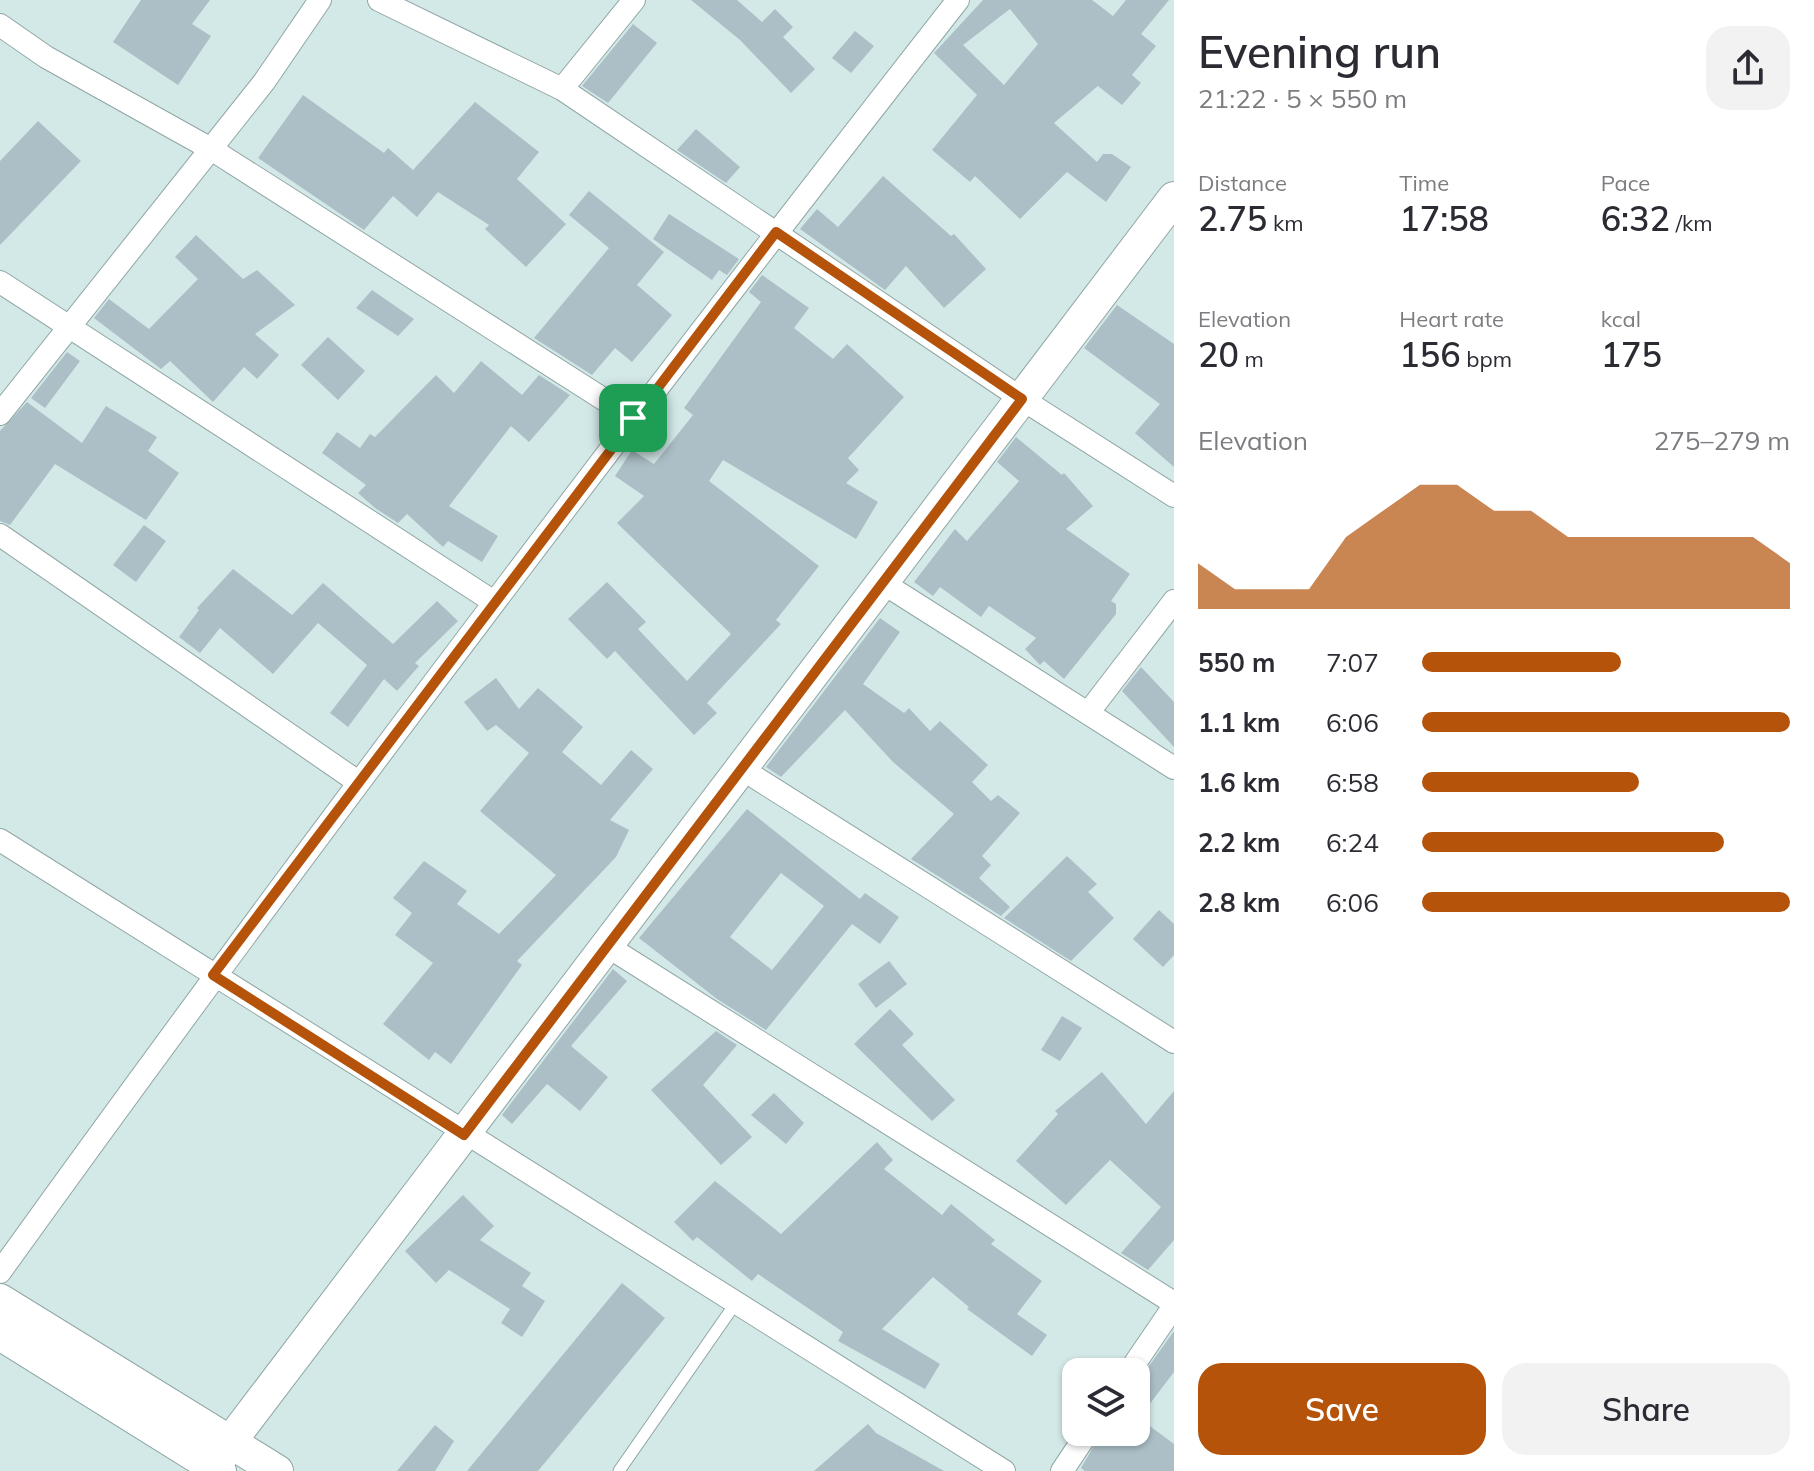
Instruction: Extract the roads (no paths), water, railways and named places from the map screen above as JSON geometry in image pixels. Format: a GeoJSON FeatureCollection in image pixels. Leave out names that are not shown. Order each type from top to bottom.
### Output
{"type":"FeatureCollection","features":[{"type":"Feature","properties":{"kind":"street"},"geometry":{"type":"LineString","coordinates":[[0,414],[264,82],[320,0]]}},
{"type":"Feature","properties":{"kind":"street"},"geometry":{"type":"LineString","coordinates":[[379,0],[562,89],[1022,399],[1174,496]]}},
{"type":"Feature","properties":{"kind":"street"},"geometry":{"type":"LineString","coordinates":[[562,89],[634,0]]}},
{"type":"Feature","properties":{"kind":"street"},"geometry":{"type":"LineString","coordinates":[[0,1272],[213,975],[358,782],[633,418],[958,0]]}},
{"type":"Feature","properties":{"kind":"street"},"geometry":{"type":"LineString","coordinates":[[0,25],[46,57],[211,149],[633,418]]}},
{"type":"Feature","properties":{"kind":"street"},"geometry":{"type":"LineString","coordinates":[[219,1463],[1174,198]]}},
{"type":"Feature","properties":{"kind":"street"},"geometry":{"type":"LineString","coordinates":[[0,282],[494,602]]}},
{"type":"Feature","properties":{"kind":"street"},"geometry":{"type":"LineString","coordinates":[[0,535],[358,782]]}},
{"type":"Feature","properties":{"kind":"street"},"geometry":{"type":"LineString","coordinates":[[883,583],[1174,768]]}},
{"type":"Feature","properties":{"kind":"street"},"geometry":{"type":"LineString","coordinates":[[1088,713],[1174,601]]}},
{"type":"Feature","properties":{"kind":"street"},"geometry":{"type":"LineString","coordinates":[[742,769],[1174,1042]]}},
{"type":"Feature","properties":{"kind":"street"},"geometry":{"type":"LineString","coordinates":[[0,840],[464,1135],[1004,1471]]}},
{"type":"Feature","properties":{"kind":"street"},"geometry":{"type":"LineString","coordinates":[[607,946],[1174,1304],[1138,1358]]}},
{"type":"Feature","properties":{"kind":"street"},"geometry":{"type":"LineString","coordinates":[[0,1300],[219,1463]]}},
{"type":"Feature","properties":{"kind":"street"},"geometry":{"type":"LineString","coordinates":[[0,1334],[219,1463],[277,1471]]}},
{"type":"Feature","properties":{"kind":"street"},"geometry":{"type":"LineString","coordinates":[[1062,1471],[1079,1446]]}},
{"type":"Feature","properties":{"kind":"lane"},"geometry":{"type":"LineString","coordinates":[[619,1471],[735,1304]]}}]}
